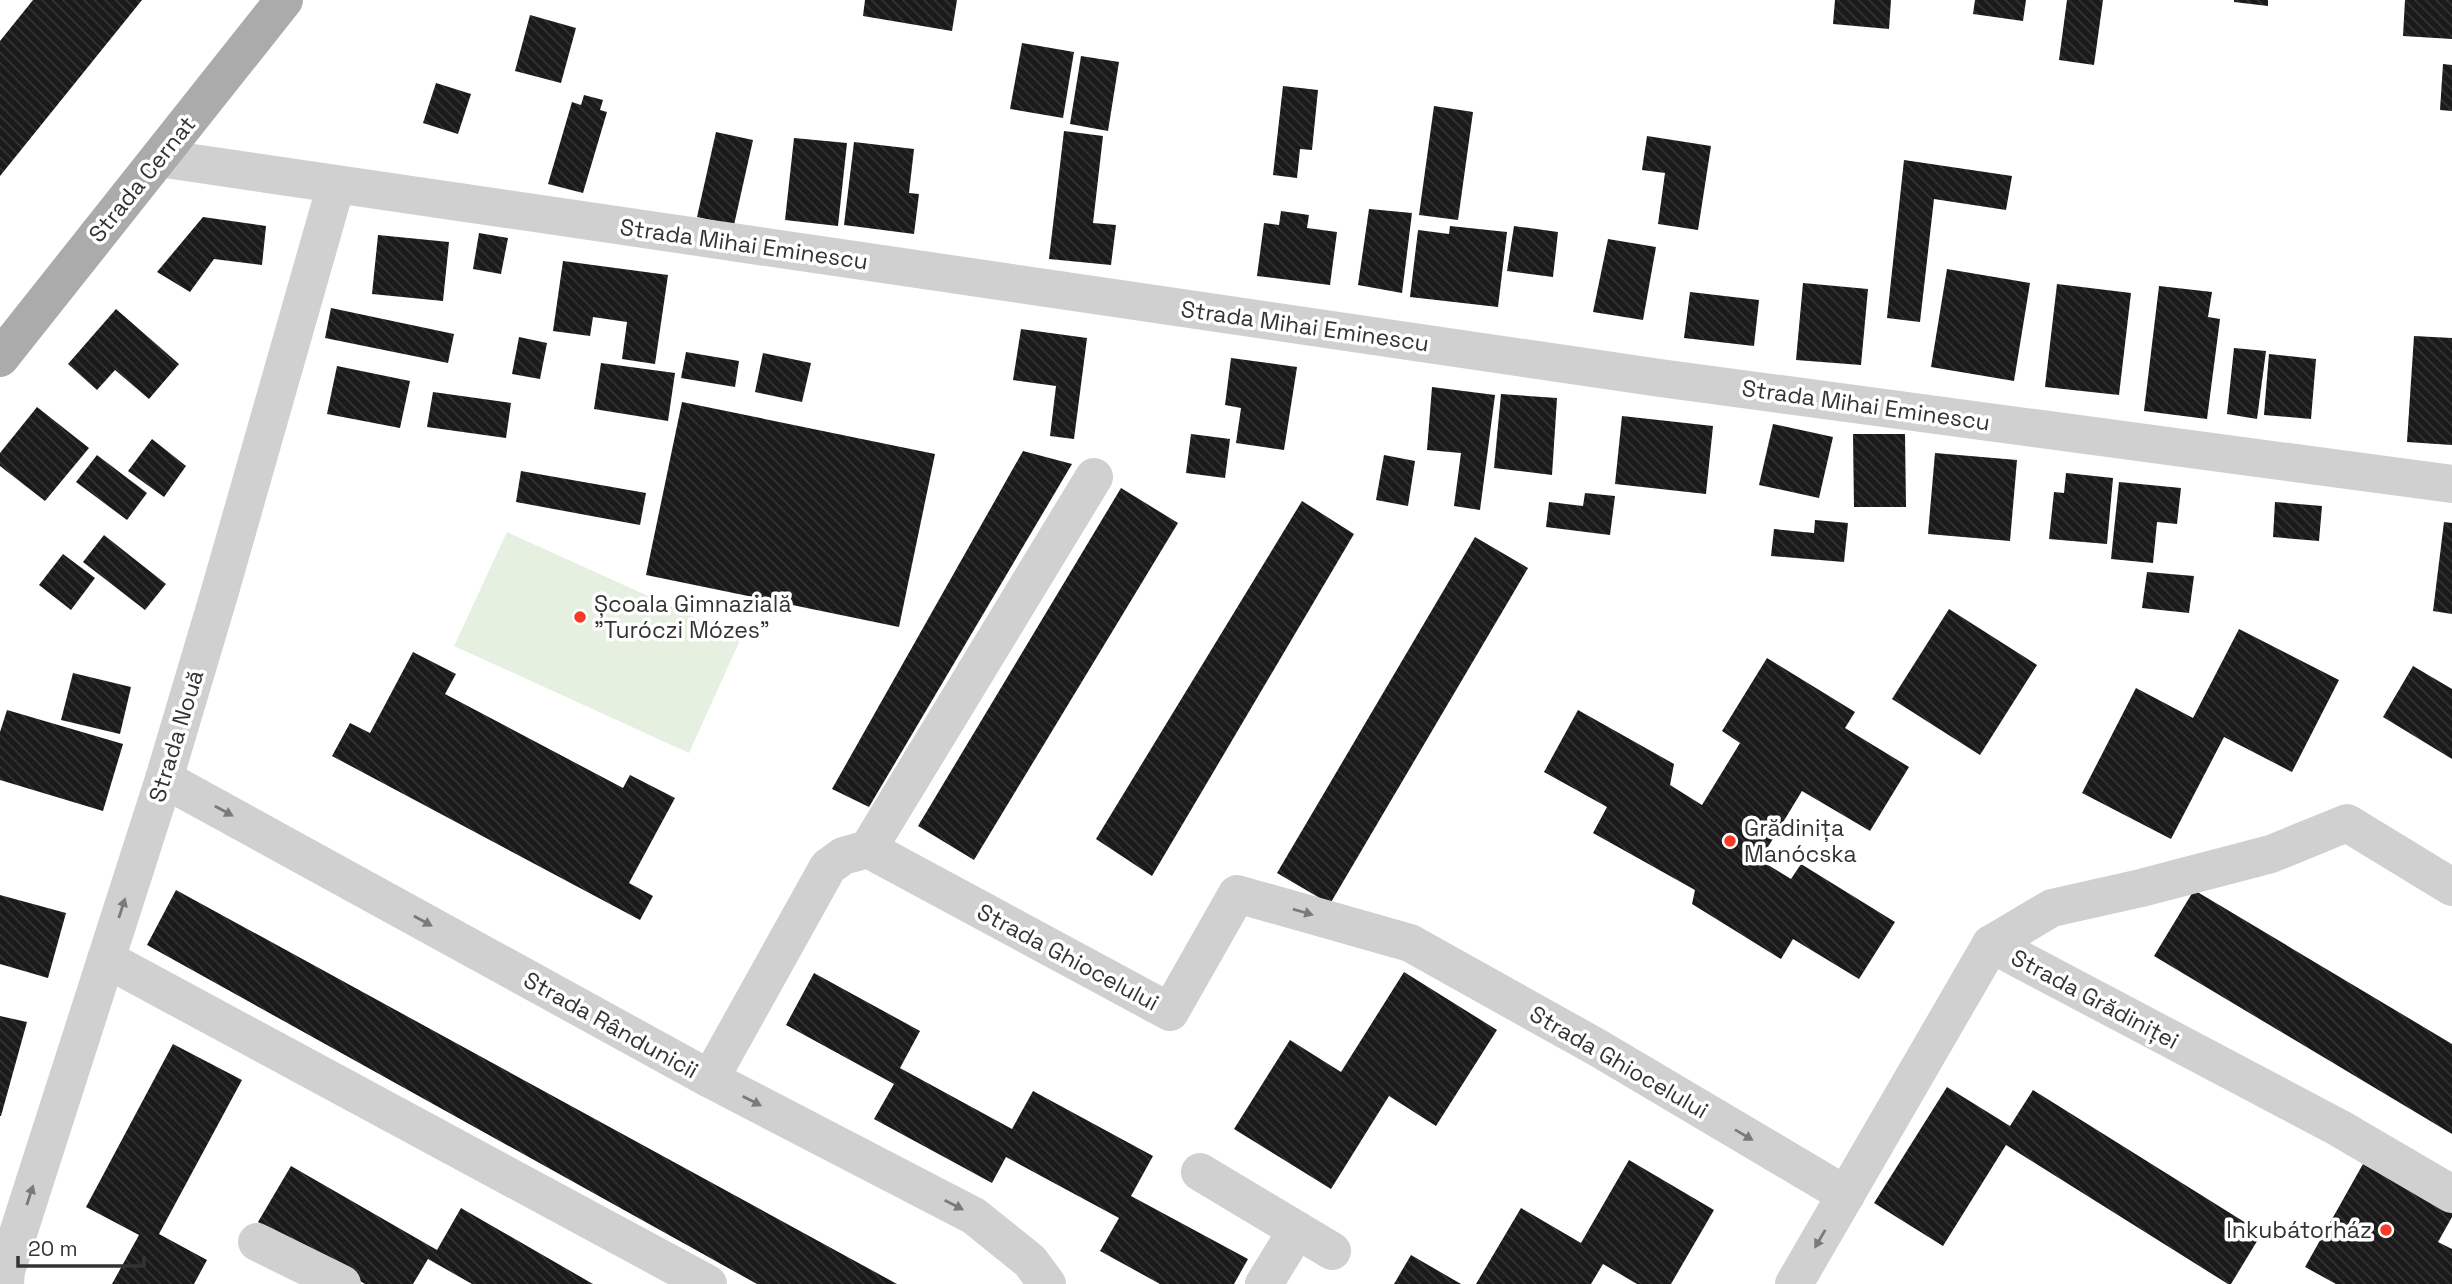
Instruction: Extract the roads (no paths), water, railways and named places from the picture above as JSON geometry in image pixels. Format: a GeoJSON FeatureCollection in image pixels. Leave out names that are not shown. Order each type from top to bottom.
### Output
{"type":"FeatureCollection","features":[{"type":"Feature","properties":{"kind":"main road","name":"Strada Cernat"},"geometry":{"type":"LineString","coordinates":[[0,358],[284,0]]}},
{"type":"Feature","properties":{"kind":"street","name":"Strada Mihai Eminescu"},"geometry":{"type":"LineString","coordinates":[[159,158],[1646,376],[2452,484]]}},
{"type":"Feature","properties":{"kind":"street","name":"Strada Nouă"},"geometry":{"type":"LineString","coordinates":[[5,1284],[10,1258],[164,779],[336,184]]}},
{"type":"Feature","properties":{"kind":"street"},"geometry":{"type":"LineString","coordinates":[[710,1080],[828,867],[843,856],[868,849],[1094,477]]}},
{"type":"Feature","properties":{"kind":"street","name":"Strada Rândunicii"},"geometry":{"type":"LineString","coordinates":[[164,779],[710,1080],[974,1216],[1030,1261],[1047,1284]]}},
{"type":"Feature","properties":{"kind":"street"},"geometry":{"type":"LineString","coordinates":[[1991,944],[2052,908],[2271,854],[2347,823],[2452,887]]}},
{"type":"Feature","properties":{"kind":"street","name":"Strada Ghiocelului"},"geometry":{"type":"LineString","coordinates":[[868,849],[1170,1012],[1237,894],[1410,943],[1598,1048],[1846,1195]]}},
{"type":"Feature","properties":{"kind":"street","name":"Strada Grădiniței"},"geometry":{"type":"LineString","coordinates":[[1794,1284],[1991,944],[2339,1128],[2452,1194]]}},
{"type":"Feature","properties":{"kind":"street"},"geometry":{"type":"LineString","coordinates":[[106,959],[698,1282]]}},
{"type":"Feature","properties":{"kind":"street"},"geometry":{"type":"LineString","coordinates":[[1200,1172],[1332,1251]]}},
{"type":"Feature","properties":{"kind":"street"},"geometry":{"type":"LineString","coordinates":[[1264,1284],[1297,1230]]}},
{"type":"Feature","properties":{"kind":"street"},"geometry":{"type":"LineString","coordinates":[[257,1242],[342,1284]]}},
{"type":"Feature","properties":{"kind":"place","name":"Școala Gimnazială \"Turóczi Mózes\""},"geometry":{"type":"Point","coordinates":[580,617]}},
{"type":"Feature","properties":{"kind":"place","name":"Grădinița Manócska"},"geometry":{"type":"Point","coordinates":[1730,841]}},
{"type":"Feature","properties":{"kind":"place","name":"Inkubátorház"},"geometry":{"type":"Point","coordinates":[2386,1230]}}]}
